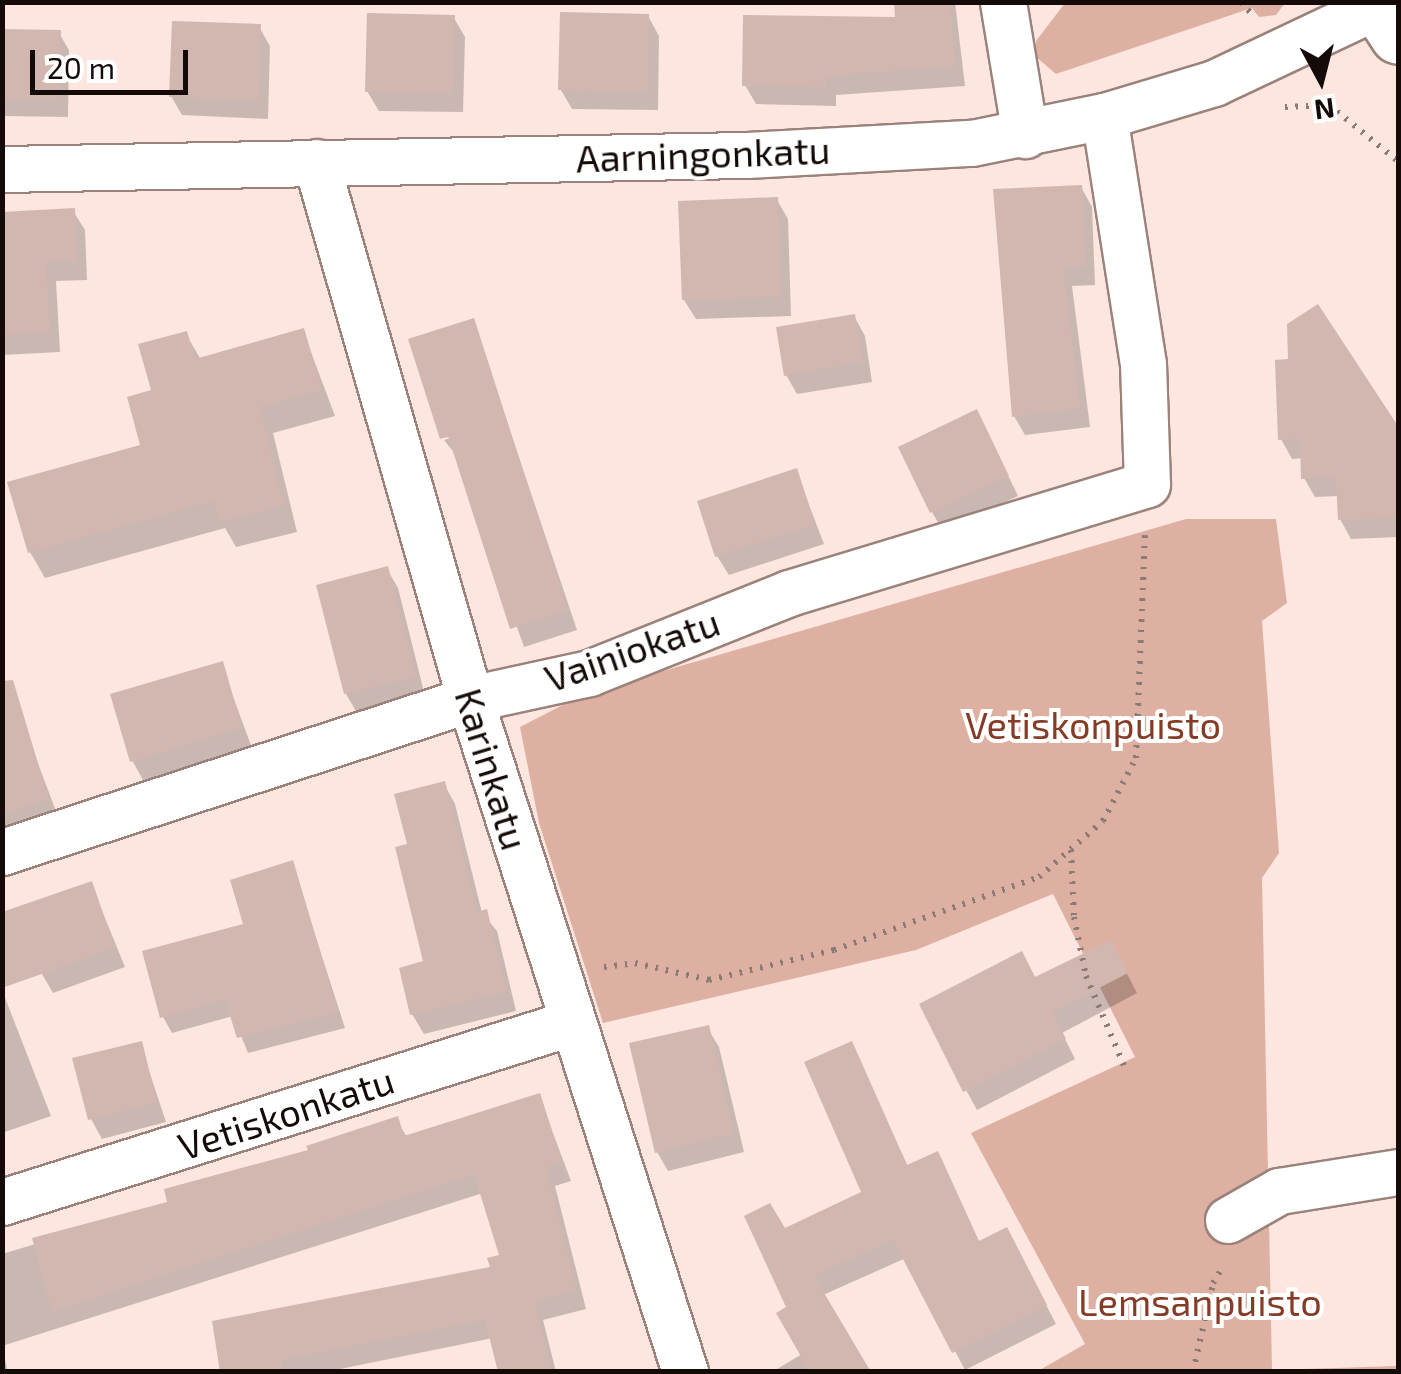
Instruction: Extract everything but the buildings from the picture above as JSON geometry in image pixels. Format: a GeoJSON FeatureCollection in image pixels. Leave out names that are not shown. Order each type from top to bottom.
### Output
{"type":"FeatureCollection","features":[{"type":"Feature","properties":{"kind":"street"},"geometry":{"type":"LineString","coordinates":[[1002,2],[1025,135]]}},
{"type":"Feature","properties":{"kind":"street","name":"Aarningonkatu"},"geometry":{"type":"LineString","coordinates":[[2,169],[747,155],[1025,135],[1104,116],[1277,59],[1384,15]]}},
{"type":"Feature","properties":{"kind":"street"},"geometry":{"type":"LineString","coordinates":[[1104,116],[1143,364],[1147,484]]}},
{"type":"Feature","properties":{"kind":"street","name":"Karinkatu"},"geometry":{"type":"LineString","coordinates":[[316,162],[470,699],[570,1023],[686,1372]]}},
{"type":"Feature","properties":{"kind":"street","name":"Vainiokatu"},"geometry":{"type":"LineString","coordinates":[[2,852],[470,699],[589,673],[788,593],[1147,484]]}},
{"type":"Feature","properties":{"kind":"street","name":"Vetiskonkatu"},"geometry":{"type":"LineString","coordinates":[[2,1202],[570,1023]]}},
{"type":"Feature","properties":{"kind":"street"},"geometry":{"type":"LineString","coordinates":[[1228,1220],[1278,1191],[1398,1172]]}},
{"type":"Feature","properties":{"kind":"path"},"geometry":{"type":"LineString","coordinates":[[1274,111],[1329,105],[1398,160]]}},
{"type":"Feature","properties":{"kind":"path"},"geometry":{"type":"LineString","coordinates":[[555,974],[635,963],[709,980],[834,950],[1040,877],[1103,821],[1136,758],[1147,484]]}},
{"type":"Feature","properties":{"kind":"path"},"geometry":{"type":"LineString","coordinates":[[1071,849],[1074,917],[1086,976],[1126,1068]]}},
{"type":"Feature","properties":{"kind":"path"},"geometry":{"type":"LineString","coordinates":[[1194,1372],[1213,1282],[1238,1243],[1228,1220]]}},
{"type":"Feature","properties":{"kind":"green space"},"geometry":{"type":"Polygon","coordinates":[[[1065,2],[1285,3],[1276,15],[1259,17],[1252,8],[1056,74],[1036,57],[1036,41],[1065,2]]]}},
{"type":"Feature","properties":{"kind":"green space","name":"Vetiskonpuisto"},"geometry":{"type":"Polygon","coordinates":[[[1186,519],[1276,519],[1287,603],[1262,621],[1279,853],[1262,878],[1272,1370],[1398,1366],[1398,1371],[1038,1371],[1085,1344],[971,1133],[1135,1057],[1053,894],[916,950],[603,1023],[539,823],[520,727],[584,694],[1186,519]]]}},
{"type":"Feature","properties":{"kind":"park label","name":"Lemsanpuisto"},"geometry":{"type":"Point","coordinates":[1200,1302]}}]}
